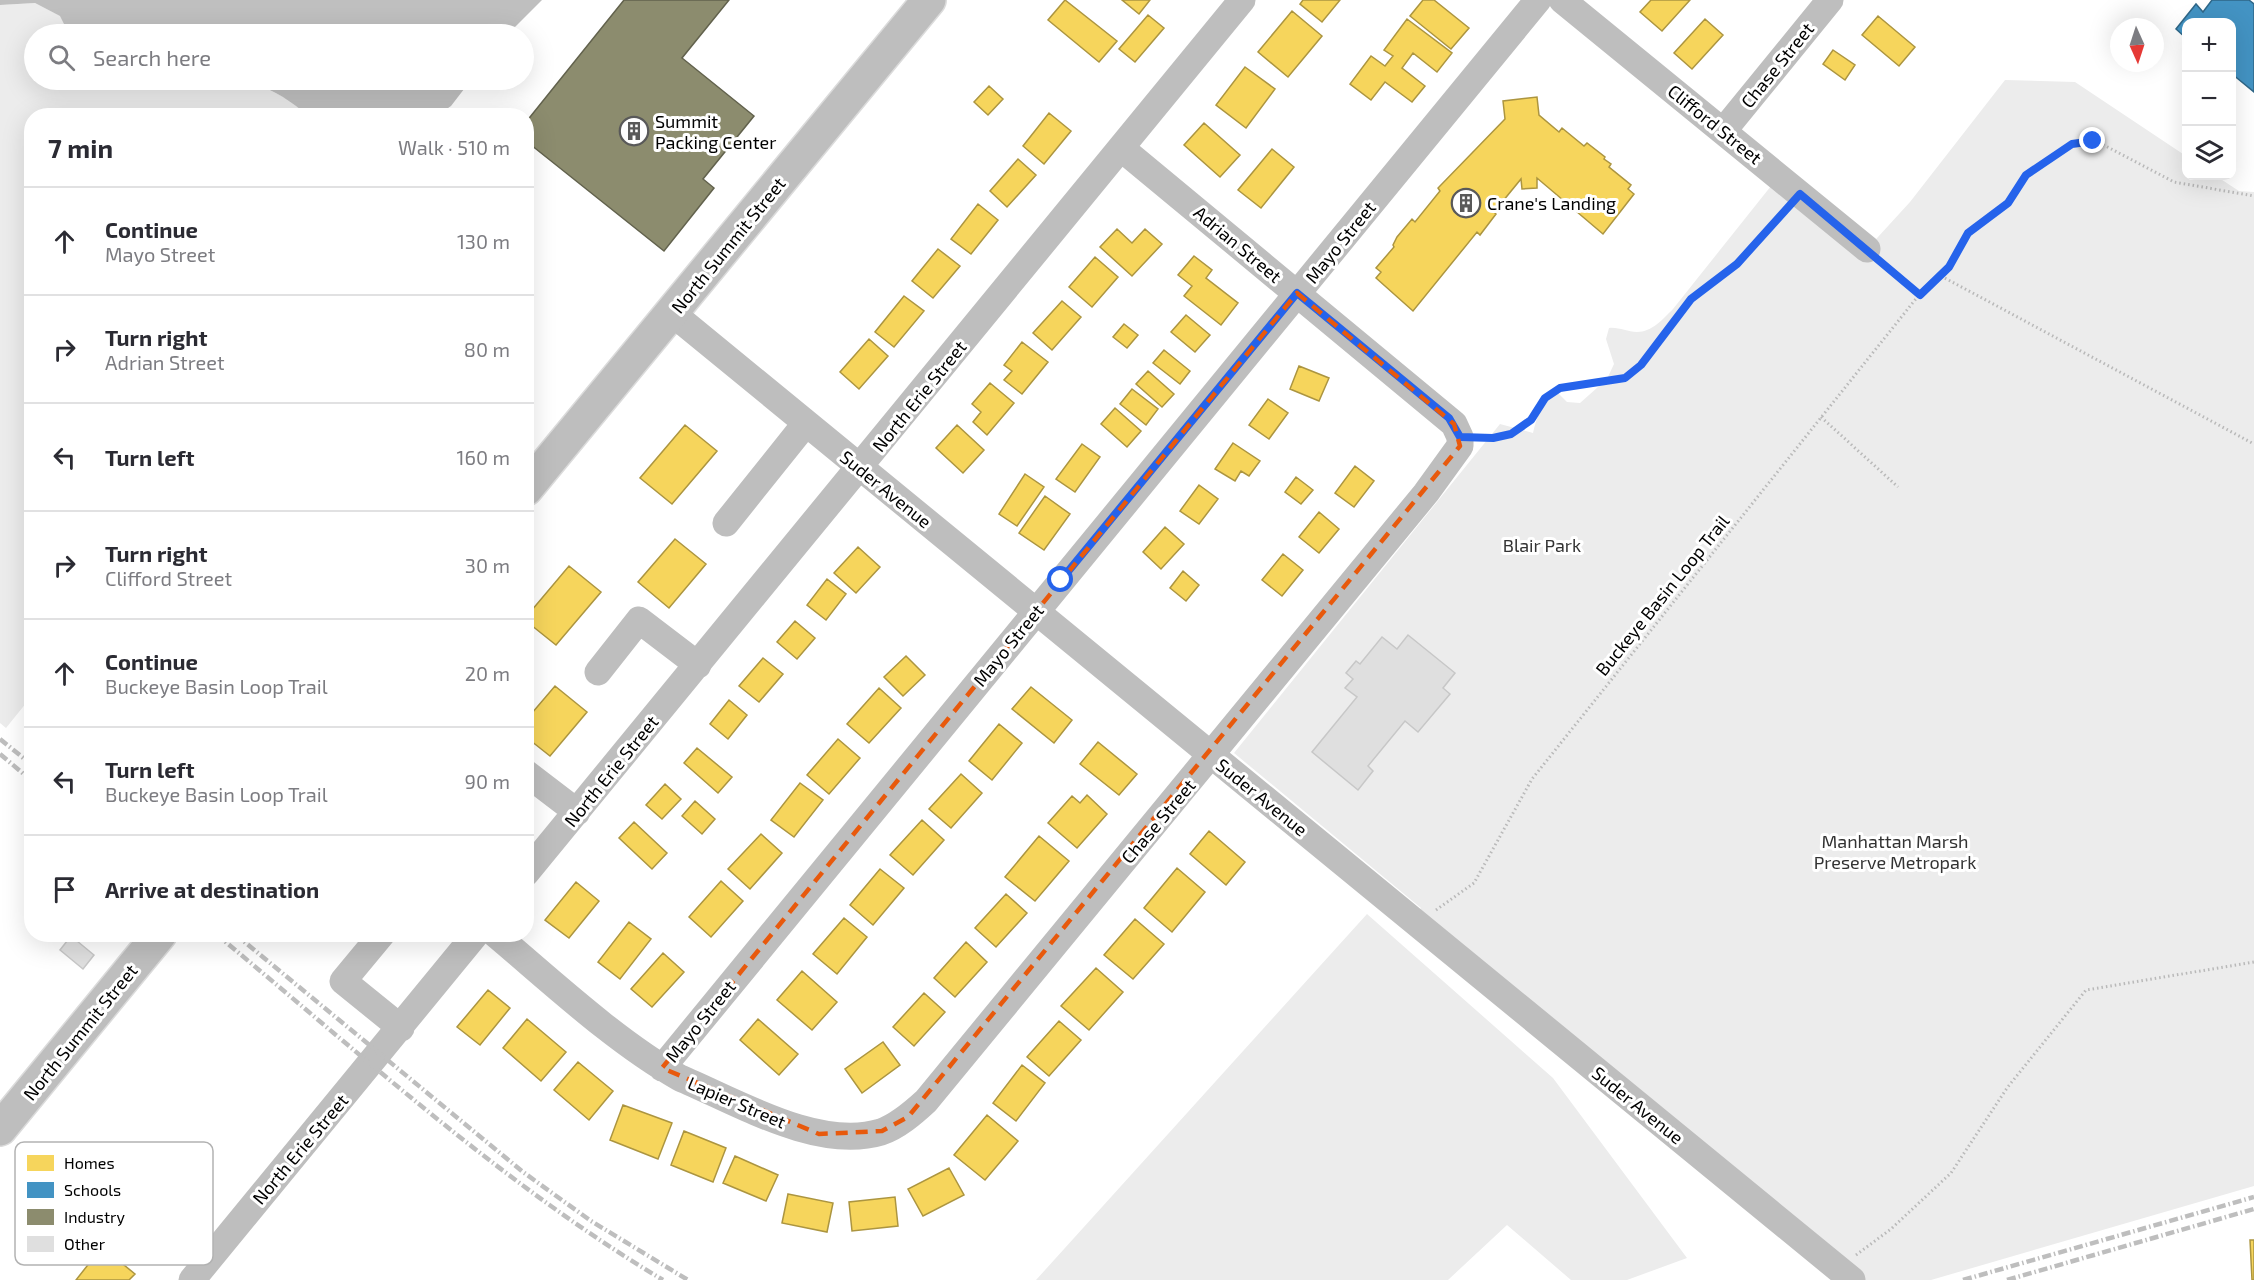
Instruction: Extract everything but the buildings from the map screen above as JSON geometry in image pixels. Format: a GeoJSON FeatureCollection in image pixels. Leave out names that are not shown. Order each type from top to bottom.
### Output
{"type":"FeatureCollection","features":[{"type":"Feature","properties":{"kind":"main road","name":"North Summit Street"},"geometry":{"type":"LineString","coordinates":[[534,479],[929,0]]}},
{"type":"Feature","properties":{"kind":"main road","name":"North Summit Street"},"geometry":{"type":"LineString","coordinates":[[0,1129],[153,942]]}},
{"type":"Feature","properties":{"kind":"street","name":"North Erie Street"},"geometry":{"type":"LineString","coordinates":[[534,863],[861,468],[1242,0]]}},
{"type":"Feature","properties":{"kind":"street","name":"Mayo Street"},"geometry":{"type":"LineString","coordinates":[[662,1068],[1538,0]]}},
{"type":"Feature","properties":{"kind":"street","name":"Clifford Street"},"geometry":{"type":"LineString","coordinates":[[1562,0],[1867,249]]}},
{"type":"Feature","properties":{"kind":"street","name":"Chase Street"},"geometry":{"type":"LineString","coordinates":[[1724,130],[1817,4]]}},
{"type":"Feature","properties":{"kind":"street","name":"Adrian Street"},"geometry":{"type":"LineString","coordinates":[[1121,148],[1449,418],[1460,437]]}},
{"type":"Feature","properties":{"kind":"street","name":"Suder Avenue"},"geometry":{"type":"LineString","coordinates":[[672,313],[1212,756],[1853,1268]]}},
{"type":"Feature","properties":{"kind":"street"},"geometry":{"type":"LineString","coordinates":[[726,522],[806,423]]}},
{"type":"Feature","properties":{"kind":"street","name":"Chase Street"},"geometry":{"type":"LineString","coordinates":[[882,1131],[908,1117],[927,1101],[1426,493],[1457,453],[1460,437]]}},
{"type":"Feature","properties":{"kind":"street"},"geometry":{"type":"LineString","coordinates":[[598,672],[639,620],[698,665]]}},
{"type":"Feature","properties":{"kind":"street"},"geometry":{"type":"LineString","coordinates":[[534,779],[577,812]]}},
{"type":"Feature","properties":{"kind":"street"},"geometry":{"type":"LineString","coordinates":[[375,942],[343,981],[401,1028]]}},
{"type":"Feature","properties":{"kind":"street","name":"North Erie Street"},"geometry":{"type":"LineString","coordinates":[[213,1255],[470,942]]}},
{"type":"Feature","properties":{"kind":"street","name":"Lapier Street"},"geometry":{"type":"LineString","coordinates":[[505,942],[662,1068],[798,1128],[838,1137],[882,1131]]}},
{"type":"Feature","properties":{"kind":"street","name":"North Erie Street"},"geometry":{"type":"LineString","coordinates":[[192,1280],[204,1265]]}},
{"type":"Feature","properties":{"kind":"path","name":"Buckeye Basin Loop Trail"},"geometry":{"type":"LineString","coordinates":[[1432,913],[1474,883],[1532,779],[1920,295],[1949,267],[1968,233],[2008,203],[2026,175],[2072,144],[2098,142],[2174,182],[2254,196]]}},
{"type":"Feature","properties":{"kind":"path"},"geometry":{"type":"LineString","coordinates":[[1460,437],[1493,438],[1511,434],[1531,420],[1545,398],[1560,388],[1625,378],[1641,365],[1691,299],[1737,264],[1800,194]]}},
{"type":"Feature","properties":{"kind":"path"},"geometry":{"type":"LineString","coordinates":[[1867,249],[1920,295]]}},
{"type":"Feature","properties":{"kind":"path"},"geometry":{"type":"LineString","coordinates":[[1941,276],[2254,444]]}},
{"type":"Feature","properties":{"kind":"path"},"geometry":{"type":"LineString","coordinates":[[1821,417],[1898,487]]}},
{"type":"Feature","properties":{"kind":"path"},"geometry":{"type":"LineString","coordinates":[[1853,1268],[1951,1173],[2007,1088],[2086,990],[2254,962]]}},
{"type":"Feature","properties":{"kind":"highlighted area"},"geometry":{"type":"Polygon","coordinates":[[[1297,293],[1454,424],[1460,446],[908,1117],[882,1131],[819,1134],[662,1068],[1297,293]]]}},
{"type":"Feature","properties":{"kind":"green space"},"geometry":{"type":"Polygon","coordinates":[[[35,3],[61,16],[65,24],[24,24],[24,90],[269,90],[290,100],[300,108],[24,108],[24,706],[6,728],[0,723],[0,5],[35,3]]]}},
{"type":"Feature","properties":{"kind":"green space","name":"Manhattan Marsh Preserve Metropark"},"geometry":{"type":"Polygon","coordinates":[[[2005,80],[2075,82],[2182,153],[2182,180],[2222,180],[2239,191],[2254,192],[2254,1186],[1931,1280],[1852,1280],[1412,920],[1421,908],[1234,753],[1500,424],[1533,433],[1541,410],[1557,392],[1567,402],[1580,403],[1607,379],[1614,364],[1606,339],[1609,328],[1633,332],[1642,331],[1661,321],[1771,186],[1867,249],[1910,202],[2005,80]]]}},
{"type":"Feature","properties":{"kind":"green space"},"geometry":{"type":"Polygon","coordinates":[[[1367,914],[1553,1078],[1687,1258],[1627,1280],[1571,1280],[1507,1225],[1448,1280],[1036,1280],[1367,914]]]}},
{"type":"Feature","properties":{"kind":"shaded area"},"geometry":{"type":"Polygon","coordinates":[[[0,0],[542,0],[518,24],[64,24],[60,16],[35,3],[0,5],[0,0]]]}},
{"type":"Feature","properties":{"kind":"shaded area"},"geometry":{"type":"Polygon","coordinates":[[[269,90],[463,90],[448,108],[298,108],[269,90]]]}},
{"type":"Feature","properties":{"kind":"railway"},"geometry":{"type":"LineString","coordinates":[[0,739],[24,758]]}},
{"type":"Feature","properties":{"kind":"railway"},"geometry":{"type":"LineString","coordinates":[[0,754],[24,774]]}},
{"type":"Feature","properties":{"kind":"railway"},"geometry":{"type":"LineString","coordinates":[[225,942],[378,1071],[489,1160],[545,1202],[663,1280]]}},
{"type":"Feature","properties":{"kind":"railway"},"geometry":{"type":"LineString","coordinates":[[245,942],[523,1172],[591,1221],[688,1280]]}},
{"type":"Feature","properties":{"kind":"railway"},"geometry":{"type":"LineString","coordinates":[[1963,1280],[2254,1197]]}},
{"type":"Feature","properties":{"kind":"railway"},"geometry":{"type":"LineString","coordinates":[[2007,1280],[2254,1209]]}},
{"type":"Feature","properties":{"kind":"place","name":"Summit Packing Center"},"geometry":{"type":"Point","coordinates":[634,131]}},
{"type":"Feature","properties":{"kind":"place","name":"Crane's Landing"},"geometry":{"type":"Point","coordinates":[1466,203]}},
{"type":"Feature","properties":{"kind":"route"},"geometry":{"type":"LineString","coordinates":[[1061,580],[1297,293],[1449,418],[1460,437],[1493,438],[1511,434],[1531,420],[1545,398],[1560,388],[1592,381],[1625,378],[1641,365],[1691,299],[1737,264],[1800,194],[1920,295],[1949,267],[1968,233],[2008,203],[2026,175],[2072,144],[2093,141]]}},
{"type":"Feature","properties":{"kind":"park label","name":"Blair Park"},"geometry":{"type":"Point","coordinates":[1542,545]}}]}
